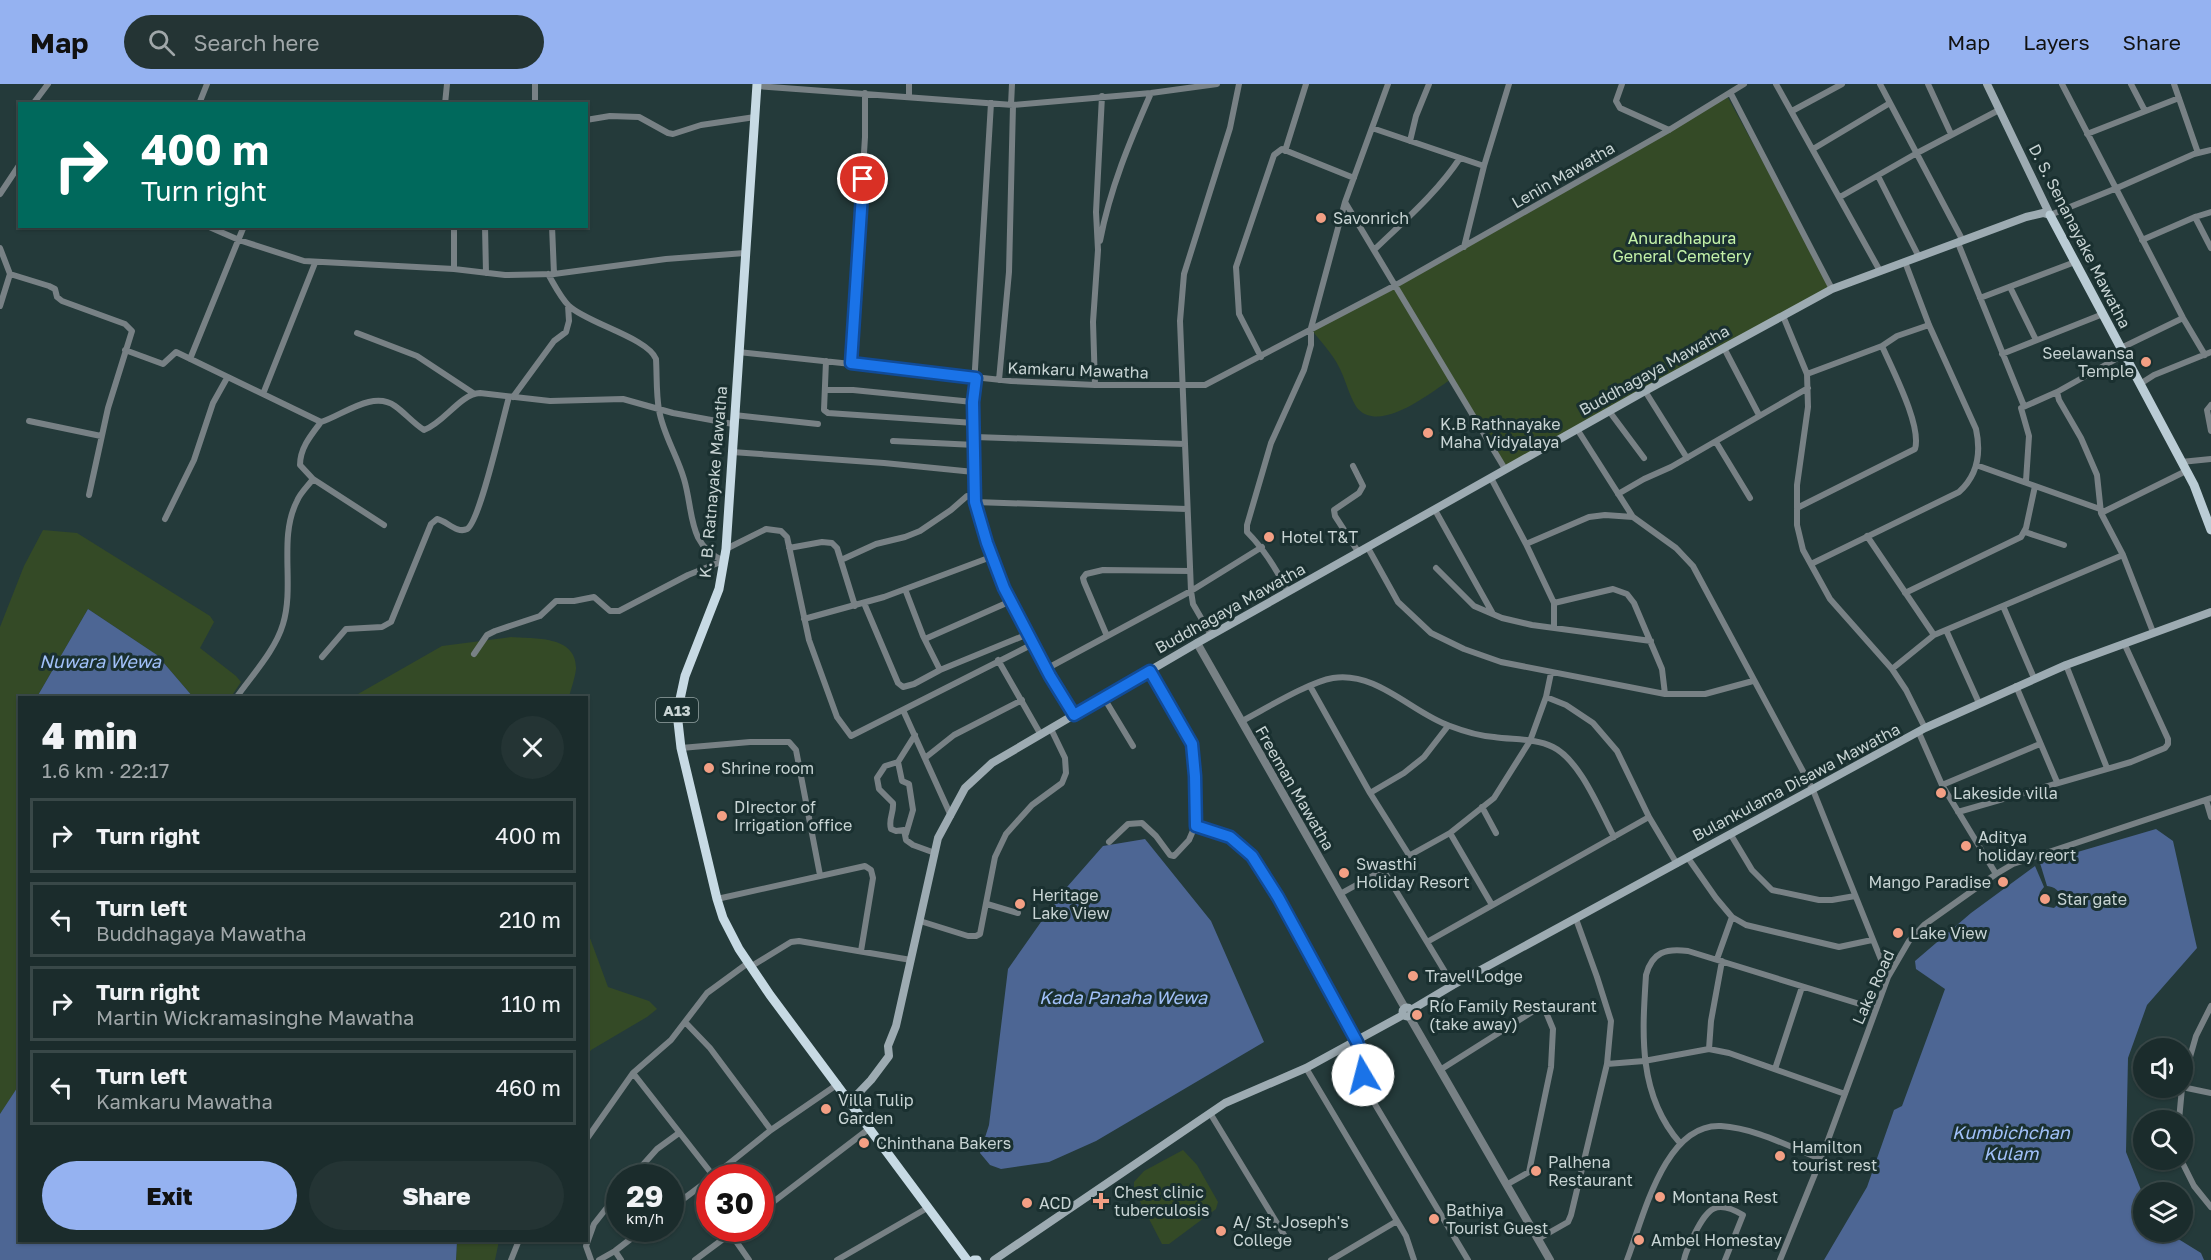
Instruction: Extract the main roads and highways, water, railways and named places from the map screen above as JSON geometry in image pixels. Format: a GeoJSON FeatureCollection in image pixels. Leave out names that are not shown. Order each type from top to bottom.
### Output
{"type":"FeatureCollection","features":[{"type":"Feature","properties":{"kind":"highway","name":"K. B. Ratnayake Mawatha"},"geometry":{"type":"LineString","coordinates":[[757,85],[726,549],[719,589],[682,684],[677,713],[681,748],[717,899],[731,933],[749,965],[967,1260]]}},
{"type":"Feature","properties":{"kind":"main road","name":"D. S. Senanayake Mawatha"},"geometry":{"type":"LineString","coordinates":[[1987,84],[2050,215],[2184,466],[2198,494],[2211,530]]}},
{"type":"Feature","properties":{"kind":"main road","name":"Buddhagaya Mawatha"},"geometry":{"type":"LineString","coordinates":[[850,1102],[889,1056],[888,1046],[896,1026],[938,838],[965,788],[992,763],[1197,643],[1505,469],[1832,289],[2031,216],[2043,213],[2050,215]]}},
{"type":"Feature","properties":{"kind":"main road","name":"Bulankulama Disawa Mawatha"},"geometry":{"type":"LineString","coordinates":[[994,1260],[1225,1103],[1306,1068],[1357,1042],[1453,985],[1922,730],[2066,664],[2211,612]]}},
{"type":"Feature","properties":{"kind":"water","name":"Nuwara Wewa"},"geometry":{"type":"Polygon","coordinates":[[[88,609],[157,655],[192,696],[38,696],[88,609]]]}},
{"type":"Feature","properties":{"kind":"water","name":"Kumbichchan Kulam"},"geometry":{"type":"Polygon","coordinates":[[[2156,829],[2173,841],[2197,948],[2147,1005],[2135,1038],[2133,1038],[2128,1058],[2126,1152],[2138,1182],[2133,1182],[2133,1242],[2183,1242],[2201,1253],[2204,1260],[1824,1260],[1867,1187],[1894,1110],[1902,1106],[1945,989],[1916,969],[1915,961],[1971,913],[2035,866],[2044,887],[2038,900],[2043,906],[2054,908],[2060,897],[2058,891],[2047,886],[2040,863],[2156,829]]]}},
{"type":"Feature","properties":{"kind":"water","name":"Kada Panaha Wewa"},"geometry":{"type":"Polygon","coordinates":[[[1145,839],[1211,921],[1264,1042],[1096,1141],[1049,1162],[1001,1169],[990,1165],[980,1153],[989,1125],[1008,969],[1060,895],[1103,846],[1145,839]]]}},
{"type":"Feature","properties":{"kind":"water"},"geometry":{"type":"Polygon","coordinates":[[[18,1087],[18,1242],[457,1242],[456,1260],[0,1260],[0,1114],[18,1087]]]}},
{"type":"Feature","properties":{"kind":"place","name":"Savonrich"},"geometry":{"type":"Point","coordinates":[1321,218]}},
{"type":"Feature","properties":{"kind":"place","name":"Seelawansa Temple"},"geometry":{"type":"Point","coordinates":[2146,362]}},
{"type":"Feature","properties":{"kind":"place","name":"K.B Rathnayake Maha Vidyalaya"},"geometry":{"type":"Point","coordinates":[1428,433]}},
{"type":"Feature","properties":{"kind":"place","name":"Hotel T&T"},"geometry":{"type":"Point","coordinates":[1269,537]}},
{"type":"Feature","properties":{"kind":"place","name":"Shrine room"},"geometry":{"type":"Point","coordinates":[709,768]}},
{"type":"Feature","properties":{"kind":"place","name":"Lakeside villa"},"geometry":{"type":"Point","coordinates":[1941,793]}},
{"type":"Feature","properties":{"kind":"place","name":"DIrector of Irrigation office"},"geometry":{"type":"Point","coordinates":[722,816]}},
{"type":"Feature","properties":{"kind":"place","name":"Aditya holiday reort"},"geometry":{"type":"Point","coordinates":[1966,846]}},
{"type":"Feature","properties":{"kind":"place","name":"Swasthi Holiday Resort"},"geometry":{"type":"Point","coordinates":[1344,873]}},
{"type":"Feature","properties":{"kind":"place","name":"Mango Paradise"},"geometry":{"type":"Point","coordinates":[2003,882]}},
{"type":"Feature","properties":{"kind":"place","name":"Star gate"},"geometry":{"type":"Point","coordinates":[2045,899]}},
{"type":"Feature","properties":{"kind":"place","name":"Heritage Lake View"},"geometry":{"type":"Point","coordinates":[1020,904]}},
{"type":"Feature","properties":{"kind":"place","name":"Lake View"},"geometry":{"type":"Point","coordinates":[1898,933]}},
{"type":"Feature","properties":{"kind":"place","name":"Travel Lodge"},"geometry":{"type":"Point","coordinates":[1413,976]}},
{"type":"Feature","properties":{"kind":"place","name":"Río Family Restaurant (take away)"},"geometry":{"type":"Point","coordinates":[1417,1015]}},
{"type":"Feature","properties":{"kind":"place","name":"Villa Tulip Garden"},"geometry":{"type":"Point","coordinates":[826,1109]}},
{"type":"Feature","properties":{"kind":"place","name":"Chinthana Bakers"},"geometry":{"type":"Point","coordinates":[864,1143]}},
{"type":"Feature","properties":{"kind":"place","name":"Hamilton tourist rest"},"geometry":{"type":"Point","coordinates":[1780,1156]}},
{"type":"Feature","properties":{"kind":"place","name":"Palhena Restaurant"},"geometry":{"type":"Point","coordinates":[1536,1171]}},
{"type":"Feature","properties":{"kind":"place","name":"Montana Rest"},"geometry":{"type":"Point","coordinates":[1660,1197]}},
{"type":"Feature","properties":{"kind":"place","name":"Chest clinic tuberculosis"},"geometry":{"type":"Point","coordinates":[1101,1201]}},
{"type":"Feature","properties":{"kind":"place","name":"ACD"},"geometry":{"type":"Point","coordinates":[1027,1203]}},
{"type":"Feature","properties":{"kind":"place","name":"Bathiya Tourist Guest"},"geometry":{"type":"Point","coordinates":[1434,1219]}},
{"type":"Feature","properties":{"kind":"place","name":"A/ St. Joseph's College"},"geometry":{"type":"Point","coordinates":[1221,1231]}},
{"type":"Feature","properties":{"kind":"place","name":"Ambel Homestay"},"geometry":{"type":"Point","coordinates":[1639,1240]}},
{"type":"Feature","properties":{"kind":"park label","name":"Anuradhapura General Cemetery"},"geometry":{"type":"Point","coordinates":[1682,247]}}]}
